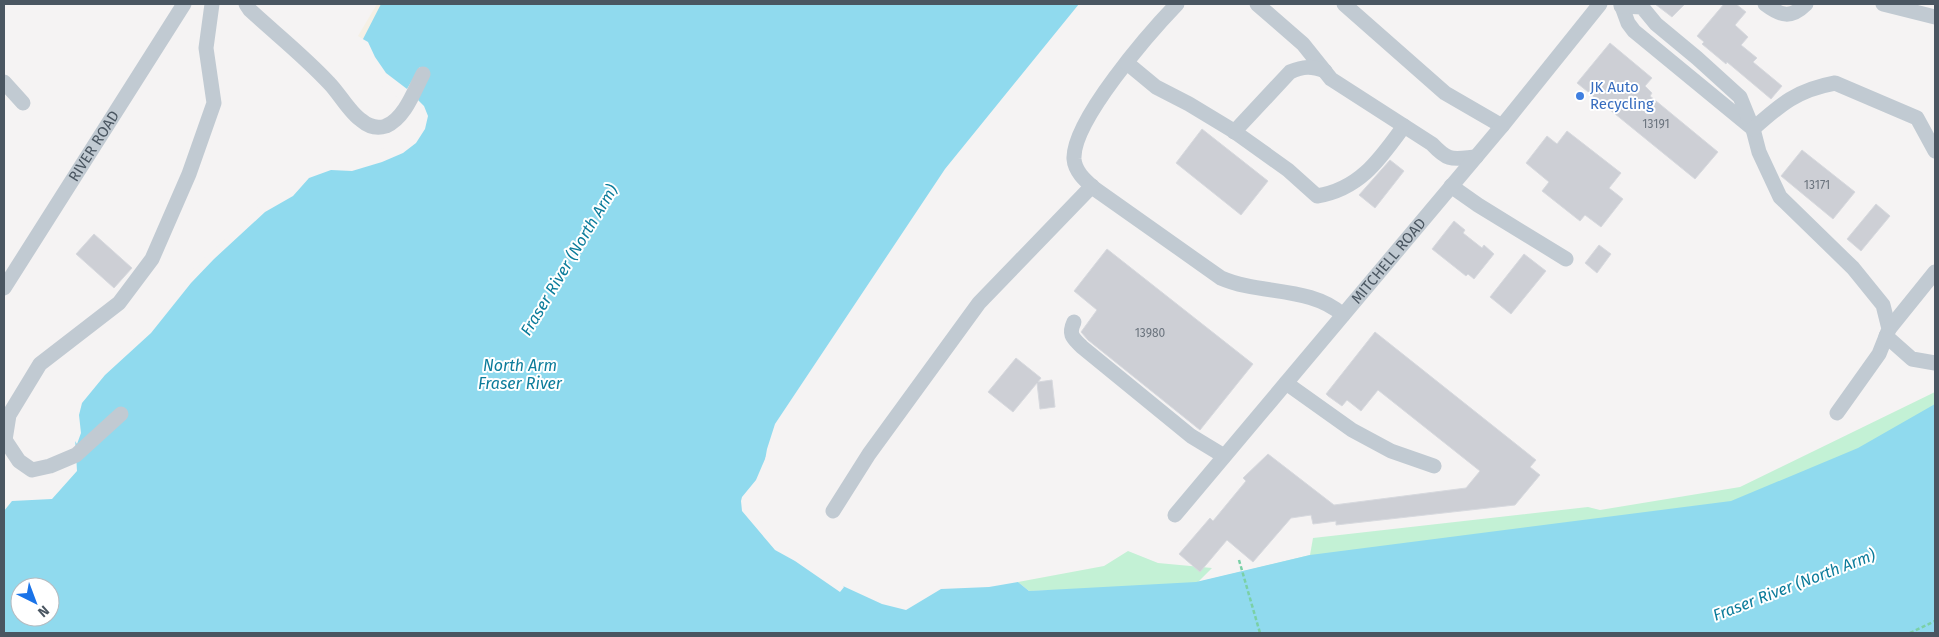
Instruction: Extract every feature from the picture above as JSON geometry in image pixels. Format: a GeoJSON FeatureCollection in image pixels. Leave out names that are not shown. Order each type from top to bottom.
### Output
{"type":"FeatureCollection","features":[{"type":"Feature","properties":{"kind":"street","name":"RIVER ROAD"},"geometry":{"type":"LineString","coordinates":[[4,288],[184,4]]}},
{"type":"Feature","properties":{"kind":"street"},"geometry":{"type":"LineString","coordinates":[[121,414],[76,455],[50,466],[32,470],[19,461],[5,440],[9,415],[40,364],[119,303],[152,259],[189,174],[214,103],[206,48],[212,4]]}},
{"type":"Feature","properties":{"kind":"street"},"geometry":{"type":"LineString","coordinates":[[246,4],[250,10],[329,82],[358,118],[368,125],[378,128],[385,127],[398,118],[423,74]]}},
{"type":"Feature","properties":{"kind":"street"},"geometry":{"type":"LineString","coordinates":[[1177,4],[1106,88],[1090,114],[1075,148],[1074,159],[1077,170],[1092,186],[1222,278],[1237,285],[1320,299],[1336,308],[1343,315]]}},
{"type":"Feature","properties":{"kind":"street"},"geometry":{"type":"LineString","coordinates":[[1258,4],[1303,44],[1331,79],[1432,144],[1451,159],[1476,157]]}},
{"type":"Feature","properties":{"kind":"street"},"geometry":{"type":"LineString","coordinates":[[1344,4],[1445,93],[1502,126]]}},
{"type":"Feature","properties":{"kind":"street","name":"MITCHELL ROAD"},"geometry":{"type":"LineString","coordinates":[[1175,515],[1502,126],[1600,4]]}},
{"type":"Feature","properties":{"kind":"street"},"geometry":{"type":"LineString","coordinates":[[1765,4],[1778,14],[1798,11],[1806,4]]}},
{"type":"Feature","properties":{"kind":"street"},"geometry":{"type":"LineString","coordinates":[[1883,4],[1935,17]]}},
{"type":"Feature","properties":{"kind":"street"},"geometry":{"type":"LineString","coordinates":[[1753,129],[1634,31],[1628,23],[1621,5],[1642,7],[1656,24],[1740,97],[1753,129],[1759,152],[1780,197],[1854,268],[1883,305],[1888,333],[1912,359],[1935,364]]}},
{"type":"Feature","properties":{"kind":"street"},"geometry":{"type":"LineString","coordinates":[[1127,63],[1156,87],[1189,104],[1234,132],[1288,170],[1317,196],[1334,194],[1357,180],[1378,162],[1404,126]]}},
{"type":"Feature","properties":{"kind":"street"},"geometry":{"type":"LineString","coordinates":[[1234,132],[1290,72],[1310,66],[1325,71]]}},
{"type":"Feature","properties":{"kind":"street"},"geometry":{"type":"LineString","coordinates":[[4,82],[23,103]]}},
{"type":"Feature","properties":{"kind":"street"},"geometry":{"type":"LineString","coordinates":[[1753,129],[1791,97],[1835,83],[1918,118],[1935,151]]}},
{"type":"Feature","properties":{"kind":"street"},"geometry":{"type":"LineString","coordinates":[[833,511],[869,454],[979,303],[1092,186]]}},
{"type":"Feature","properties":{"kind":"street"},"geometry":{"type":"LineString","coordinates":[[1451,186],[1478,205],[1566,259]]}},
{"type":"Feature","properties":{"kind":"street"},"geometry":{"type":"LineString","coordinates":[[1837,413],[1879,354],[1888,333],[1935,272]]}},
{"type":"Feature","properties":{"kind":"street"},"geometry":{"type":"LineString","coordinates":[[1074,322],[1071,330],[1073,337],[1082,347],[1191,436],[1224,456]]}},
{"type":"Feature","properties":{"kind":"street"},"geometry":{"type":"LineString","coordinates":[[1286,383],[1352,430],[1391,451],[1434,466]]}},
{"type":"Feature","properties":{"kind":"path"},"geometry":{"type":"LineString","coordinates":[[1239,560],[1260,633]]}},
{"type":"Feature","properties":{"kind":"path"},"geometry":{"type":"LineString","coordinates":[[1910,633],[1935,620]]}},
{"type":"Feature","properties":{"kind":"green space"},"geometry":{"type":"Polygon","coordinates":[[[1935,392],[1935,423],[1818,487],[1492,576],[1029,591],[1018,582],[1104,566],[1128,551],[1158,563],[1212,568],[1198,582],[1310,555],[1313,538],[1588,507],[1600,510],[1740,487],[1935,392]]]}},
{"type":"Feature","properties":{"kind":"sand"},"geometry":{"type":"Polygon","coordinates":[[[377,4],[402,4],[368,42],[358,36],[377,4]]]}},
{"type":"Feature","properties":{"kind":"water","name":"North Arm Fraser River"},"geometry":{"type":"Polygon","coordinates":[[[381,4],[1079,4],[945,169],[775,424],[767,449],[761,483],[750,504],[752,516],[784,549],[832,581],[882,604],[906,610],[941,589],[989,587],[1018,582],[1029,591],[1196,582],[1310,555],[1731,501],[1858,448],[1935,404],[1935,633],[4,633],[4,511],[12,501],[52,499],[77,471],[74,421],[79,401],[261,206],[315,171],[392,149],[403,141],[418,114],[381,83],[362,41],[381,4]]]}},
{"type":"Feature","properties":{"kind":"pier"},"geometry":{"type":"Polygon","coordinates":[[[361,38],[368,42],[386,73],[407,89],[420,67],[428,73],[418,100],[424,106],[428,116],[425,129],[416,143],[403,153],[382,162],[352,171],[331,170],[309,178],[293,196],[265,212],[191,283],[151,333],[105,375],[82,403],[79,415],[81,433],[77,444],[73,438],[72,421],[76,401],[96,374],[114,352],[141,329],[191,271],[260,205],[322,165],[391,146],[401,139],[410,127],[415,114],[412,109],[380,84],[367,69],[360,41],[361,38]]]}},
{"type":"Feature","properties":{"kind":"pier"},"geometry":{"type":"Polygon","coordinates":[[[771,445],[763,483],[753,505],[754,515],[786,547],[826,576],[840,582],[844,587],[840,592],[795,561],[775,550],[742,511],[742,497],[756,480],[771,445]]]}},
{"type":"Feature","properties":{"kind":"building"},"geometry":{"type":"Polygon","coordinates":[[[1655,4],[1685,4],[1672,17],[1655,4]]]}},
{"type":"Feature","properties":{"kind":"building"},"geometry":{"type":"Polygon","coordinates":[[[1724,4],[1736,4],[1746,12],[1735,25],[1748,37],[1741,45],[1757,58],[1753,62],[1782,86],[1771,99],[1727,62],[1726,64],[1702,44],[1704,42],[1697,36],[1724,4]]]}},
{"type":"Feature","properties":{"kind":"building"},"geometry":{"type":"Polygon","coordinates":[[[1610,43],[1652,78],[1645,86],[1652,93],[1650,96],[1718,152],[1695,179],[1577,83],[1610,43]]]}},
{"type":"Feature","properties":{"kind":"building"},"geometry":{"type":"Polygon","coordinates":[[[1202,129],[1268,181],[1241,215],[1176,163],[1202,129]]]}},
{"type":"Feature","properties":{"kind":"building"},"geometry":{"type":"Polygon","coordinates":[[[1567,131],[1621,173],[1609,188],[1623,199],[1601,227],[1585,215],[1580,221],[1542,191],[1549,182],[1526,163],[1547,136],[1557,144],[1567,131]]]}},
{"type":"Feature","properties":{"kind":"building"},"geometry":{"type":"Polygon","coordinates":[[[1802,150],[1855,192],[1833,219],[1781,176],[1802,150]]]}},
{"type":"Feature","properties":{"kind":"building"},"geometry":{"type":"Polygon","coordinates":[[[1390,160],[1404,171],[1375,208],[1359,195],[1390,160]]]}},
{"type":"Feature","properties":{"kind":"building"},"geometry":{"type":"Polygon","coordinates":[[[1876,204],[1890,216],[1861,251],[1847,239],[1876,204]]]}},
{"type":"Feature","properties":{"kind":"building"},"geometry":{"type":"Polygon","coordinates":[[[1454,221],[1465,230],[1463,233],[1482,248],[1484,245],[1494,254],[1474,279],[1468,274],[1466,276],[1432,249],[1454,221]]]}},
{"type":"Feature","properties":{"kind":"building"},"geometry":{"type":"Polygon","coordinates":[[[94,234],[132,268],[114,288],[76,254],[94,234]]]}},
{"type":"Feature","properties":{"kind":"building"},"geometry":{"type":"Polygon","coordinates":[[[1599,245],[1611,254],[1597,273],[1585,263],[1599,245]]]}},
{"type":"Feature","properties":{"kind":"building"},"geometry":{"type":"Polygon","coordinates":[[[1107,249],[1253,364],[1200,430],[1088,340],[1081,332],[1097,310],[1074,291],[1107,249]]]}},
{"type":"Feature","properties":{"kind":"building"},"geometry":{"type":"Polygon","coordinates":[[[1524,254],[1546,271],[1511,314],[1490,297],[1524,254]]]}},
{"type":"Feature","properties":{"kind":"building"},"geometry":{"type":"Polygon","coordinates":[[[1375,332],[1536,460],[1530,467],[1540,475],[1515,505],[1336,525],[1336,521],[1313,524],[1311,515],[1291,518],[1253,562],[1227,540],[1200,572],[1179,554],[1210,518],[1213,521],[1246,481],[1243,478],[1268,454],[1334,505],[1466,488],[1480,471],[1378,390],[1361,411],[1347,400],[1342,406],[1326,394],[1375,332]]]}},
{"type":"Feature","properties":{"kind":"building"},"geometry":{"type":"Polygon","coordinates":[[[1016,358],[1041,378],[1038,382],[1052,380],[1055,407],[1040,409],[1037,383],[1013,412],[988,392],[1016,358]]]}},
{"type":"Feature","properties":{"kind":"place","name":"JK Auto Recycling"},"geometry":{"type":"Point","coordinates":[1580,96]}},
{"type":"Feature","properties":{"kind":"water label","name":"Fraser River (North Arm)"},"geometry":{"type":"Point","coordinates":[569,260]}},
{"type":"Feature","properties":{"kind":"water label","name":"Fraser River (North Arm)"},"geometry":{"type":"Point","coordinates":[1794,585]}}]}
